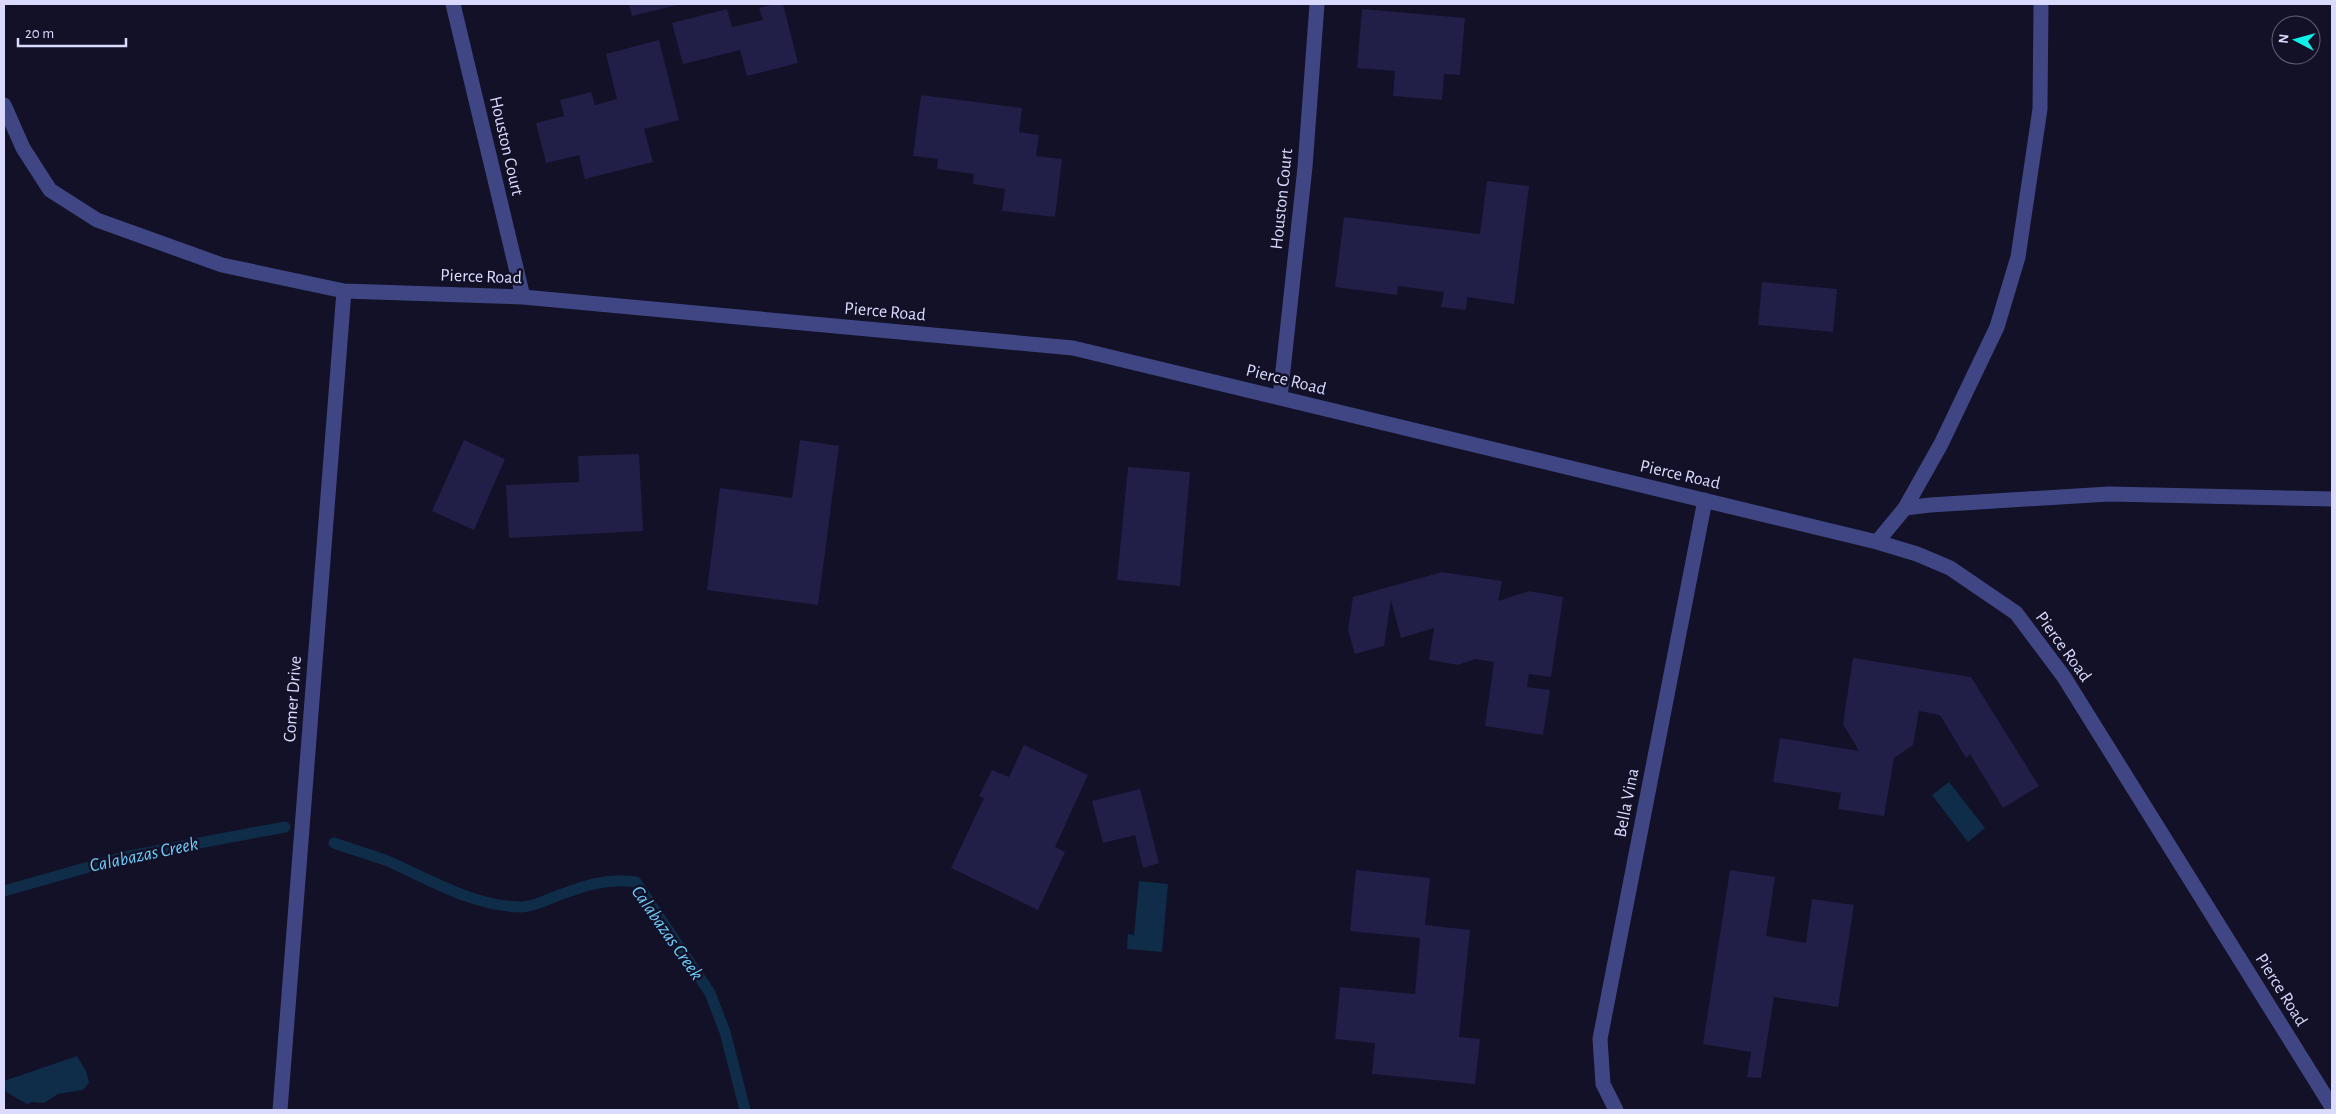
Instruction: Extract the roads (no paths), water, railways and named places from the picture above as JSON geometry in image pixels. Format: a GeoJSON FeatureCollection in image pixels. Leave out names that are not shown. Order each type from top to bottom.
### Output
{"type":"FeatureCollection","features":[{"type":"Feature","properties":{"kind":"street","name":"Houston Court"},"geometry":{"type":"LineString","coordinates":[[453,4],[523,297]]}},
{"type":"Feature","properties":{"kind":"street","name":"Houston Court"},"geometry":{"type":"LineString","coordinates":[[1280,398],[1304,167],[1317,4]]}},
{"type":"Feature","properties":{"kind":"street"},"geometry":{"type":"LineString","coordinates":[[1877,542],[1905,508],[1941,444],[1997,327],[2018,257],[2040,109],[2041,4]]}},
{"type":"Feature","properties":{"kind":"street","name":"Pierce Road"},"geometry":{"type":"LineString","coordinates":[[4,105],[23,148],[50,190],[97,220],[222,265],[344,291],[523,297],[1073,348],[1877,542],[1917,554],[1950,568],[2016,613],[2064,677],[2332,1107]]}},
{"type":"Feature","properties":{"kind":"street","name":"Comer Drive"},"geometry":{"type":"LineString","coordinates":[[280,1110],[344,291]]}},
{"type":"Feature","properties":{"kind":"street"},"geometry":{"type":"LineString","coordinates":[[1905,508],[2109,494],[2332,499]]}},
{"type":"Feature","properties":{"kind":"street","name":"Bella Vina"},"geometry":{"type":"LineString","coordinates":[[1616,1110],[1603,1084],[1600,1039],[1705,500]]}},
{"type":"Feature","properties":{"kind":"water"},"geometry":{"type":"Polygon","coordinates":[[[1949,782],[1985,828],[1968,842],[1932,795],[1949,782]]]}},
{"type":"Feature","properties":{"kind":"water"},"geometry":{"type":"Polygon","coordinates":[[[1139,881],[1168,884],[1162,952],[1127,949],[1128,934],[1134,935],[1139,881]]]}},
{"type":"Feature","properties":{"kind":"water"},"geometry":{"type":"Polygon","coordinates":[[[77,1056],[86,1071],[89,1083],[83,1090],[58,1094],[44,1103],[32,1102],[27,1104],[6,1092],[4,1081],[77,1056]]]}},
{"type":"Feature","properties":{"kind":"waterway","name":"Calabazas Creek"},"geometry":{"type":"LineString","coordinates":[[4,891],[124,857],[285,827]]}},
{"type":"Feature","properties":{"kind":"waterway","name":"Calabazas Creek"},"geometry":{"type":"LineString","coordinates":[[334,843],[385,860],[468,897],[503,905],[530,906],[594,884],[615,881],[636,882],[710,993],[725,1032],[745,1110]]}}]}
